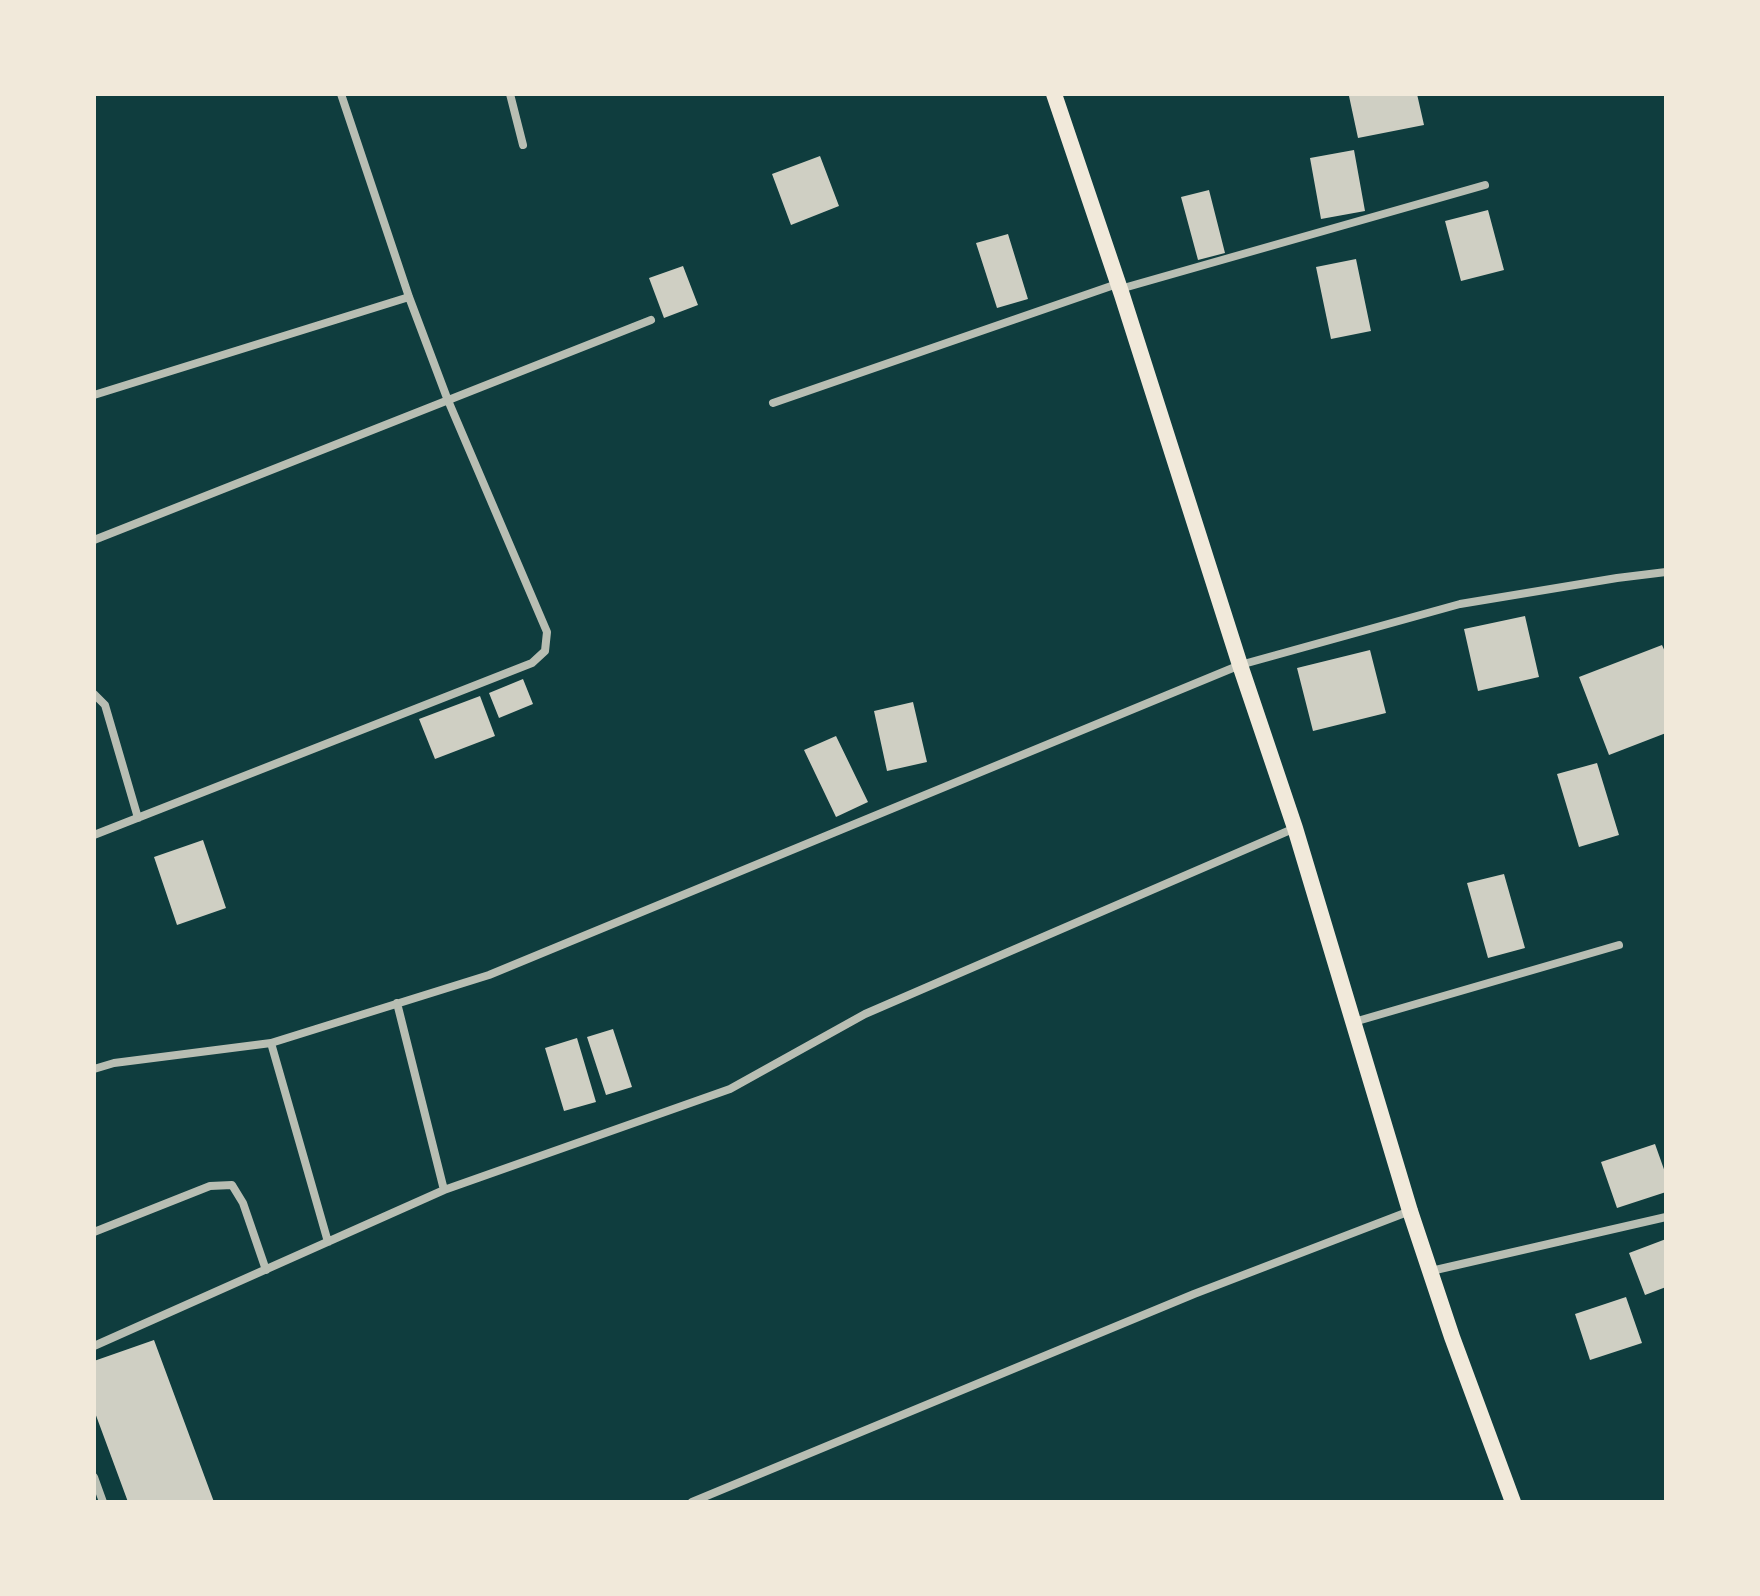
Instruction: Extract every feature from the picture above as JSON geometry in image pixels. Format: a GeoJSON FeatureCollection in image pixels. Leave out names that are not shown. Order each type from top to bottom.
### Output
{"type":"FeatureCollection","features":[{"type":"Feature","properties":{"kind":"main road"},"geometry":{"type":"LineString","coordinates":[[1054,94],[1295,828],[1410,1211],[1452,1337],[1513,1502]]}},
{"type":"Feature","properties":{"kind":"street"},"geometry":{"type":"LineString","coordinates":[[94,835],[532,663],[545,651],[547,632],[447,398],[409,297],[341,94]]}},
{"type":"Feature","properties":{"kind":"street"},"geometry":{"type":"LineString","coordinates":[[510,94],[523,145]]}},
{"type":"Feature","properties":{"kind":"street"},"geometry":{"type":"LineString","coordinates":[[773,403],[1118,287],[1485,185]]}},
{"type":"Feature","properties":{"kind":"street"},"geometry":{"type":"LineString","coordinates":[[94,395],[409,297]]}},
{"type":"Feature","properties":{"kind":"street"},"geometry":{"type":"LineString","coordinates":[[94,540],[651,320]]}},
{"type":"Feature","properties":{"kind":"street"},"geometry":{"type":"LineString","coordinates":[[94,1069],[114,1063],[271,1043],[489,975],[1240,665],[1460,604],[1666,572]]}},
{"type":"Feature","properties":{"kind":"street"},"geometry":{"type":"LineString","coordinates":[[94,694],[105,705],[138,818]]}},
{"type":"Feature","properties":{"kind":"street"},"geometry":{"type":"LineString","coordinates":[[94,1346],[444,1190],[730,1089],[865,1014],[1295,828]]}},
{"type":"Feature","properties":{"kind":"street"},"geometry":{"type":"LineString","coordinates":[[1354,1022],[1619,945]]}},
{"type":"Feature","properties":{"kind":"street"},"geometry":{"type":"LineString","coordinates":[[397,1003],[444,1190]]}},
{"type":"Feature","properties":{"kind":"street"},"geometry":{"type":"LineString","coordinates":[[271,1043],[328,1242]]}},
{"type":"Feature","properties":{"kind":"street"},"geometry":{"type":"LineString","coordinates":[[94,1232],[210,1186],[232,1185],[243,1203],[266,1270]]}},
{"type":"Feature","properties":{"kind":"street"},"geometry":{"type":"LineString","coordinates":[[692,1502],[1194,1294],[1410,1211]]}},
{"type":"Feature","properties":{"kind":"street"},"geometry":{"type":"LineString","coordinates":[[1431,1271],[1666,1217]]}},
{"type":"Feature","properties":{"kind":"street"},"geometry":{"type":"LineString","coordinates":[[94,1477],[103,1502]]}},
{"type":"Feature","properties":{"kind":"building"},"geometry":{"type":"Polygon","coordinates":[[[1417,94],[1424,125],[1358,138],[1349,96],[1417,94]]]}},
{"type":"Feature","properties":{"kind":"building"},"geometry":{"type":"Polygon","coordinates":[[[1354,150],[1365,211],[1321,219],[1310,158],[1354,150]]]}},
{"type":"Feature","properties":{"kind":"building"},"geometry":{"type":"Polygon","coordinates":[[[820,156],[839,206],[791,225],[772,174],[820,156]]]}},
{"type":"Feature","properties":{"kind":"building"},"geometry":{"type":"Polygon","coordinates":[[[1209,190],[1225,253],[1198,260],[1181,197],[1209,190]]]}},
{"type":"Feature","properties":{"kind":"building"},"geometry":{"type":"Polygon","coordinates":[[[1488,210],[1504,270],[1461,281],[1445,221],[1488,210]]]}},
{"type":"Feature","properties":{"kind":"building"},"geometry":{"type":"Polygon","coordinates":[[[1008,234],[1028,299],[997,308],[976,243],[1008,234]]]}},
{"type":"Feature","properties":{"kind":"building"},"geometry":{"type":"Polygon","coordinates":[[[1356,259],[1371,331],[1331,339],[1316,267],[1356,259]]]}},
{"type":"Feature","properties":{"kind":"building"},"geometry":{"type":"Polygon","coordinates":[[[683,266],[698,305],[664,318],[649,278],[683,266]]]}},
{"type":"Feature","properties":{"kind":"building"},"geometry":{"type":"Polygon","coordinates":[[[1525,616],[1539,677],[1478,691],[1464,629],[1525,616]]]}},
{"type":"Feature","properties":{"kind":"building"},"geometry":{"type":"Polygon","coordinates":[[[1662,645],[1666,654],[1666,733],[1609,755],[1579,677],[1662,645]]]}},
{"type":"Feature","properties":{"kind":"building"},"geometry":{"type":"Polygon","coordinates":[[[1370,650],[1386,713],[1313,731],[1297,668],[1370,650]]]}},
{"type":"Feature","properties":{"kind":"building"},"geometry":{"type":"Polygon","coordinates":[[[523,679],[533,704],[499,718],[489,693],[523,679]]]}},
{"type":"Feature","properties":{"kind":"building"},"geometry":{"type":"Polygon","coordinates":[[[480,696],[495,736],[435,759],[419,719],[480,696]]]}},
{"type":"Feature","properties":{"kind":"building"},"geometry":{"type":"Polygon","coordinates":[[[913,702],[927,762],[887,771],[874,711],[913,702]]]}},
{"type":"Feature","properties":{"kind":"building"},"geometry":{"type":"Polygon","coordinates":[[[836,736],[868,802],[836,817],[804,750],[836,736]]]}},
{"type":"Feature","properties":{"kind":"building"},"geometry":{"type":"Polygon","coordinates":[[[1597,763],[1619,835],[1579,847],[1557,774],[1597,763]]]}},
{"type":"Feature","properties":{"kind":"building"},"geometry":{"type":"Polygon","coordinates":[[[203,840],[226,908],[177,925],[154,857],[203,840]]]}},
{"type":"Feature","properties":{"kind":"building"},"geometry":{"type":"Polygon","coordinates":[[[1504,874],[1525,948],[1488,958],[1467,883],[1504,874]]]}},
{"type":"Feature","properties":{"kind":"building"},"geometry":{"type":"Polygon","coordinates":[[[613,1029],[632,1087],[606,1095],[587,1037],[613,1029]]]}},
{"type":"Feature","properties":{"kind":"building"},"geometry":{"type":"Polygon","coordinates":[[[577,1038],[596,1102],[564,1111],[545,1048],[577,1038]]]}},
{"type":"Feature","properties":{"kind":"building"},"geometry":{"type":"Polygon","coordinates":[[[1655,1144],[1666,1175],[1666,1192],[1617,1208],[1601,1162],[1655,1144]]]}},
{"type":"Feature","properties":{"kind":"building"},"geometry":{"type":"Polygon","coordinates":[[[1666,1239],[1666,1287],[1645,1295],[1629,1253],[1666,1239]]]}},
{"type":"Feature","properties":{"kind":"building"},"geometry":{"type":"Polygon","coordinates":[[[1626,1297],[1642,1343],[1590,1360],[1575,1314],[1626,1297]]]}},
{"type":"Feature","properties":{"kind":"building"},"geometry":{"type":"Polygon","coordinates":[[[154,1340],[214,1502],[128,1502],[94,1410],[94,1361],[154,1340]]]}}]}
